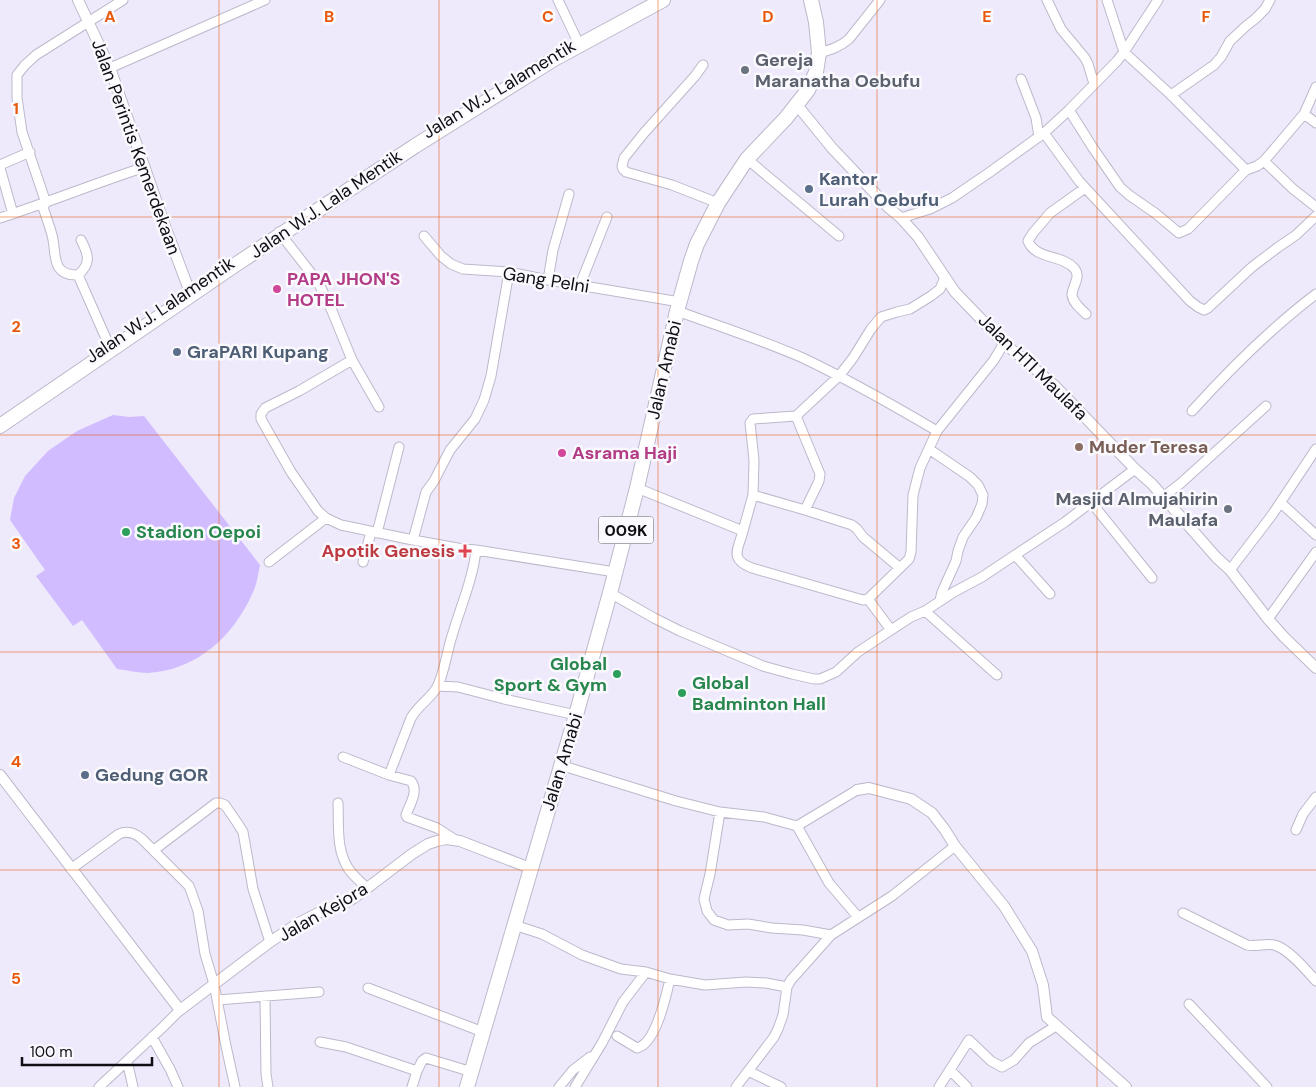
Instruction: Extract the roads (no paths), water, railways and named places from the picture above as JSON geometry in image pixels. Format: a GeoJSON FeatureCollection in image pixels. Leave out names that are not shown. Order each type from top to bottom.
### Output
{"type":"FeatureCollection","features":[{"type":"Feature","properties":{"kind":"main road","name":"Jalan W.J. Lalamentik"},"geometry":{"type":"LineString","coordinates":[[279,232],[412,141],[540,62],[654,0]]}},
{"type":"Feature","properties":{"kind":"main road","name":"Jalan W.J. Lala Mentik"},"geometry":{"type":"LineString","coordinates":[[0,426],[110,347],[279,232],[525,76],[664,0]]}},
{"type":"Feature","properties":{"kind":"main road","name":"Jalan Amabi"},"geometry":{"type":"LineString","coordinates":[[467,1087],[610,593],[637,488],[679,307],[697,244],[718,203],[747,159],[797,105],[808,90],[816,72],[819,53],[816,22],[811,0]]}},
{"type":"Feature","properties":{"kind":"main road","name":"Jalan W.J. Lalamentik"},"geometry":{"type":"LineString","coordinates":[[0,418],[110,347]]}},
{"type":"Feature","properties":{"kind":"street","name":"Jalan Perintis Kemerdekaan"},"geometry":{"type":"LineString","coordinates":[[78,0],[110,68],[165,226],[195,289]]}},
{"type":"Feature","properties":{"kind":"street"},"geometry":{"type":"LineString","coordinates":[[81,240],[86,249],[88,259],[83,270],[78,275],[72,275],[59,269],[56,264],[52,236],[30,152],[22,132],[17,98],[17,75],[36,55],[123,0]]}},
{"type":"Feature","properties":{"kind":"street"},"geometry":{"type":"LineString","coordinates":[[110,68],[265,0]]}},
{"type":"Feature","properties":{"kind":"street"},"geometry":{"type":"LineString","coordinates":[[558,0],[578,42]]}},
{"type":"Feature","properties":{"kind":"street"},"geometry":{"type":"LineString","coordinates":[[819,53],[831,50],[849,39],[880,0]]}},
{"type":"Feature","properties":{"kind":"street"},"geometry":{"type":"LineString","coordinates":[[1047,0],[1061,29],[1085,58],[1094,84]]}},
{"type":"Feature","properties":{"kind":"street"},"geometry":{"type":"LineString","coordinates":[[1107,0],[1124,52],[1171,95],[1246,170]]}},
{"type":"Feature","properties":{"kind":"street"},"geometry":{"type":"LineString","coordinates":[[901,218],[930,209],[952,198],[1042,135],[1070,110],[1117,61],[1158,0]]}},
{"type":"Feature","properties":{"kind":"street"},"geometry":{"type":"LineString","coordinates":[[1171,95],[1214,65],[1230,41],[1265,9],[1270,0]]}},
{"type":"Feature","properties":{"kind":"street"},"geometry":{"type":"LineString","coordinates":[[703,65],[634,145],[624,158],[622,166],[626,172],[672,185],[718,203]]}},
{"type":"Feature","properties":{"kind":"street"},"geometry":{"type":"LineString","coordinates":[[1021,79],[1042,135],[1085,188],[1190,301],[1204,310],[1216,302],[1252,268],[1316,216]]}},
{"type":"Feature","properties":{"kind":"street"},"geometry":{"type":"LineString","coordinates":[[1070,110],[1120,187],[1129,196],[1155,213],[1179,233],[1188,229],[1246,170],[1264,161],[1304,114],[1316,87]]}},
{"type":"Feature","properties":{"kind":"street","name":"Jalan HTI Maulafa"},"geometry":{"type":"LineString","coordinates":[[797,105],[832,148],[918,237],[955,292],[1004,343],[1054,385],[1152,484],[1216,557],[1230,570],[1268,619],[1316,667]]}},
{"type":"Feature","properties":{"kind":"street"},"geometry":{"type":"LineString","coordinates":[[1304,114],[1316,123]]}},
{"type":"Feature","properties":{"kind":"street"},"geometry":{"type":"LineString","coordinates":[[13,214],[0,166],[30,152]]}},
{"type":"Feature","properties":{"kind":"street"},"geometry":{"type":"LineString","coordinates":[[747,159],[839,236]]}},
{"type":"Feature","properties":{"kind":"street"},"geometry":{"type":"LineString","coordinates":[[1264,161],[1293,189],[1316,207]]}},
{"type":"Feature","properties":{"kind":"street"},"geometry":{"type":"LineString","coordinates":[[0,218],[145,167]]}},
{"type":"Feature","properties":{"kind":"street"},"geometry":{"type":"LineString","coordinates":[[1085,188],[1050,213],[1028,241],[1031,248],[1038,253],[1064,261],[1074,268],[1077,277],[1072,296],[1086,314]]}},
{"type":"Feature","properties":{"kind":"street"},"geometry":{"type":"LineString","coordinates":[[548,280],[550,264],[569,194]]}},
{"type":"Feature","properties":{"kind":"street"},"geometry":{"type":"LineString","coordinates":[[580,285],[607,217]]}},
{"type":"Feature","properties":{"kind":"street"},"geometry":{"type":"LineString","coordinates":[[279,232],[318,282],[352,360],[379,407]]}},
{"type":"Feature","properties":{"kind":"street","name":"Gang Pelni"},"geometry":{"type":"LineString","coordinates":[[424,236],[441,256],[463,269],[509,272],[580,285],[679,307],[714,324],[801,358],[839,376],[864,388],[938,431]]}},
{"type":"Feature","properties":{"kind":"street"},"geometry":{"type":"LineString","coordinates":[[413,540],[426,492],[450,450],[475,419],[484,400],[491,376],[509,272]]}},
{"type":"Feature","properties":{"kind":"street"},"geometry":{"type":"LineString","coordinates":[[78,275],[110,347]]}},
{"type":"Feature","properties":{"kind":"street"},"geometry":{"type":"LineString","coordinates":[[945,276],[940,288],[910,309],[881,317],[839,376],[796,416],[753,419],[750,423],[754,460],[753,495],[736,554],[738,560],[752,568],[863,600],[868,599],[907,562],[911,552],[913,495],[920,468],[928,449],[938,431],[994,360],[1004,343]]}},
{"type":"Feature","properties":{"kind":"street"},"geometry":{"type":"LineString","coordinates":[[1192,411],[1226,374],[1294,311],[1316,294]]}},
{"type":"Feature","properties":{"kind":"street"},"geometry":{"type":"LineString","coordinates":[[352,360],[265,408],[261,414],[261,419],[291,472],[318,511],[326,518],[341,526],[413,540],[615,572]]}},
{"type":"Feature","properties":{"kind":"street"},"geometry":{"type":"LineString","coordinates":[[1163,497],[1266,406]]}},
{"type":"Feature","properties":{"kind":"street"},"geometry":{"type":"LineString","coordinates":[[796,416],[820,474],[819,481],[805,510]]}},
{"type":"Feature","properties":{"kind":"street"},"geometry":{"type":"LineString","coordinates":[[363,562],[374,532],[399,447]]}},
{"type":"Feature","properties":{"kind":"street"},"geometry":{"type":"LineString","coordinates":[[928,449],[970,477],[978,485],[983,495],[982,504],[976,518],[963,537],[956,561],[940,600]]}},
{"type":"Feature","properties":{"kind":"street"},"geometry":{"type":"LineString","coordinates":[[1230,570],[1281,503],[1316,449]]}},
{"type":"Feature","properties":{"kind":"street"},"geometry":{"type":"LineString","coordinates":[[610,593],[654,618],[718,648],[763,666],[814,679],[826,677],[836,672],[858,652],[891,630],[1015,556],[1065,522],[1136,469]]}},
{"type":"Feature","properties":{"kind":"street"},"geometry":{"type":"LineString","coordinates":[[637,488],[743,531]]}},
{"type":"Feature","properties":{"kind":"street"},"geometry":{"type":"LineString","coordinates":[[753,495],[852,525],[877,550],[900,568]]}},
{"type":"Feature","properties":{"kind":"street"},"geometry":{"type":"LineString","coordinates":[[1091,502],[1152,578]]}},
{"type":"Feature","properties":{"kind":"street"},"geometry":{"type":"LineString","coordinates":[[1281,503],[1316,535]]}},
{"type":"Feature","properties":{"kind":"street"},"geometry":{"type":"LineString","coordinates":[[269,562],[326,518]]}},
{"type":"Feature","properties":{"kind":"street"},"geometry":{"type":"LineString","coordinates":[[389,775],[411,718],[416,709],[438,686],[476,550]]}},
{"type":"Feature","properties":{"kind":"street"},"geometry":{"type":"LineString","coordinates":[[1268,619],[1316,552]]}},
{"type":"Feature","properties":{"kind":"street"},"geometry":{"type":"LineString","coordinates":[[1015,556],[1050,594]]}},
{"type":"Feature","properties":{"kind":"street"},"geometry":{"type":"LineString","coordinates":[[868,599],[891,630]]}},
{"type":"Feature","properties":{"kind":"street"},"geometry":{"type":"LineString","coordinates":[[925,611],[997,675]]}},
{"type":"Feature","properties":{"kind":"street"},"geometry":{"type":"LineString","coordinates":[[438,686],[458,687],[576,715]]}},
{"type":"Feature","properties":{"kind":"street"},"geometry":{"type":"LineString","coordinates":[[343,757],[389,775],[409,779],[413,783],[415,790],[407,816],[437,828],[454,839],[530,868]]}},
{"type":"Feature","properties":{"kind":"street"},"geometry":{"type":"LineString","coordinates":[[560,765],[676,801],[720,812],[764,817],[797,826],[829,882],[858,917]]}},
{"type":"Feature","properties":{"kind":"street"},"geometry":{"type":"LineString","coordinates":[[0,774],[180,1010],[99,1087]]}},
{"type":"Feature","properties":{"kind":"street"},"geometry":{"type":"LineString","coordinates":[[797,826],[857,790],[869,788],[911,799],[932,813],[955,846],[1004,906],[1032,951],[1044,985],[1047,1017],[1126,1087]]}},
{"type":"Feature","properties":{"kind":"street"},"geometry":{"type":"LineString","coordinates":[[1296,830],[1303,814],[1316,797]]}},
{"type":"Feature","properties":{"kind":"street"},"geometry":{"type":"LineString","coordinates":[[154,850],[216,803],[220,802],[225,805],[243,832],[253,888],[270,942]]}},
{"type":"Feature","properties":{"kind":"street"},"geometry":{"type":"LineString","coordinates":[[338,803],[338,837],[342,855],[349,869],[367,888]]}},
{"type":"Feature","properties":{"kind":"street"},"geometry":{"type":"LineString","coordinates":[[720,812],[704,899],[707,911],[714,920],[728,925],[748,924],[803,930],[831,936]]}},
{"type":"Feature","properties":{"kind":"street"},"geometry":{"type":"LineString","coordinates":[[71,869],[113,838],[124,832],[134,833],[142,838],[189,886],[198,911],[204,954],[214,984],[235,1087]]}},
{"type":"Feature","properties":{"kind":"street","name":"Jalan Kejora"},"geometry":{"type":"LineString","coordinates":[[180,1010],[297,924],[354,898],[428,844],[437,840],[454,839]]}},
{"type":"Feature","properties":{"kind":"street"},"geometry":{"type":"LineString","coordinates":[[736,1087],[774,1037],[783,1015],[787,987],[791,980],[831,936],[892,896],[955,846]]}},
{"type":"Feature","properties":{"kind":"street"},"geometry":{"type":"LineString","coordinates":[[1183,913],[1247,945],[1268,944],[1281,948],[1316,980]]}},
{"type":"Feature","properties":{"kind":"street"},"geometry":{"type":"LineString","coordinates":[[514,925],[542,934],[582,955],[620,969],[646,972],[670,979],[705,985],[766,982],[787,987]]}},
{"type":"Feature","properties":{"kind":"street"},"geometry":{"type":"LineString","coordinates":[[575,1087],[602,1043],[623,1002],[646,972]]}},
{"type":"Feature","properties":{"kind":"street"},"geometry":{"type":"LineString","coordinates":[[617,1036],[637,1048],[644,1045],[653,1032],[658,1020],[670,979]]}},
{"type":"Feature","properties":{"kind":"street"},"geometry":{"type":"LineString","coordinates":[[368,988],[483,1032]]}},
{"type":"Feature","properties":{"kind":"street"},"geometry":{"type":"LineString","coordinates":[[217,1000],[319,992]]}},
{"type":"Feature","properties":{"kind":"street"},"geometry":{"type":"LineString","coordinates":[[265,996],[266,1074],[268,1087]]}},
{"type":"Feature","properties":{"kind":"street"},"geometry":{"type":"LineString","coordinates":[[1189,1004],[1267,1087]]}},
{"type":"Feature","properties":{"kind":"street"},"geometry":{"type":"LineString","coordinates":[[939,1087],[969,1040],[991,1061],[1002,1067],[1014,1060],[1030,1043],[1056,1026]]}},
{"type":"Feature","properties":{"kind":"street"},"geometry":{"type":"LineString","coordinates":[[152,1037],[178,1087]]}},
{"type":"Feature","properties":{"kind":"street"},"geometry":{"type":"LineString","coordinates":[[320,1042],[334,1044],[417,1071]]}},
{"type":"Feature","properties":{"kind":"street"},"geometry":{"type":"LineString","coordinates":[[559,1087],[573,1070],[594,1054]]}},
{"type":"Feature","properties":{"kind":"street"},"geometry":{"type":"LineString","coordinates":[[412,1087],[417,1071],[422,1061],[426,1058],[472,1072]]}},
{"type":"Feature","properties":{"kind":"street"},"geometry":{"type":"LineString","coordinates":[[127,1061],[133,1087]]}},
{"type":"Feature","properties":{"kind":"street"},"geometry":{"type":"LineString","coordinates":[[950,1070],[967,1087]]}},
{"type":"Feature","properties":{"kind":"street"},"geometry":{"type":"LineString","coordinates":[[748,1071],[780,1087]]}},
{"type":"Feature","properties":{"kind":"place","name":"Gereja Maranatha Oebufu"},"geometry":{"type":"Point","coordinates":[745,70]}},
{"type":"Feature","properties":{"kind":"place","name":"Kantor Lurah Oebufu"},"geometry":{"type":"Point","coordinates":[809,189]}},
{"type":"Feature","properties":{"kind":"place","name":"PAPA JHON'S HOTEL"},"geometry":{"type":"Point","coordinates":[277,289]}},
{"type":"Feature","properties":{"kind":"place","name":"GraPARI Kupang"},"geometry":{"type":"Point","coordinates":[177,352]}},
{"type":"Feature","properties":{"kind":"place","name":"Muder Teresa"},"geometry":{"type":"Point","coordinates":[1079,447]}},
{"type":"Feature","properties":{"kind":"place","name":"Asrama Haji"},"geometry":{"type":"Point","coordinates":[562,453]}},
{"type":"Feature","properties":{"kind":"place","name":"Masjid Almujahirin Maulafa"},"geometry":{"type":"Point","coordinates":[1228,509]}},
{"type":"Feature","properties":{"kind":"place","name":"Stadion Oepoi"},"geometry":{"type":"Point","coordinates":[126,532]}},
{"type":"Feature","properties":{"kind":"place","name":"Apotik Genesis"},"geometry":{"type":"Point","coordinates":[465,551]}},
{"type":"Feature","properties":{"kind":"place","name":"Global Sport & Gym"},"geometry":{"type":"Point","coordinates":[617,674]}},
{"type":"Feature","properties":{"kind":"place","name":"Global Badminton Hall"},"geometry":{"type":"Point","coordinates":[682,693]}},
{"type":"Feature","properties":{"kind":"place","name":"Gedung GOR"},"geometry":{"type":"Point","coordinates":[85,775]}}]}
